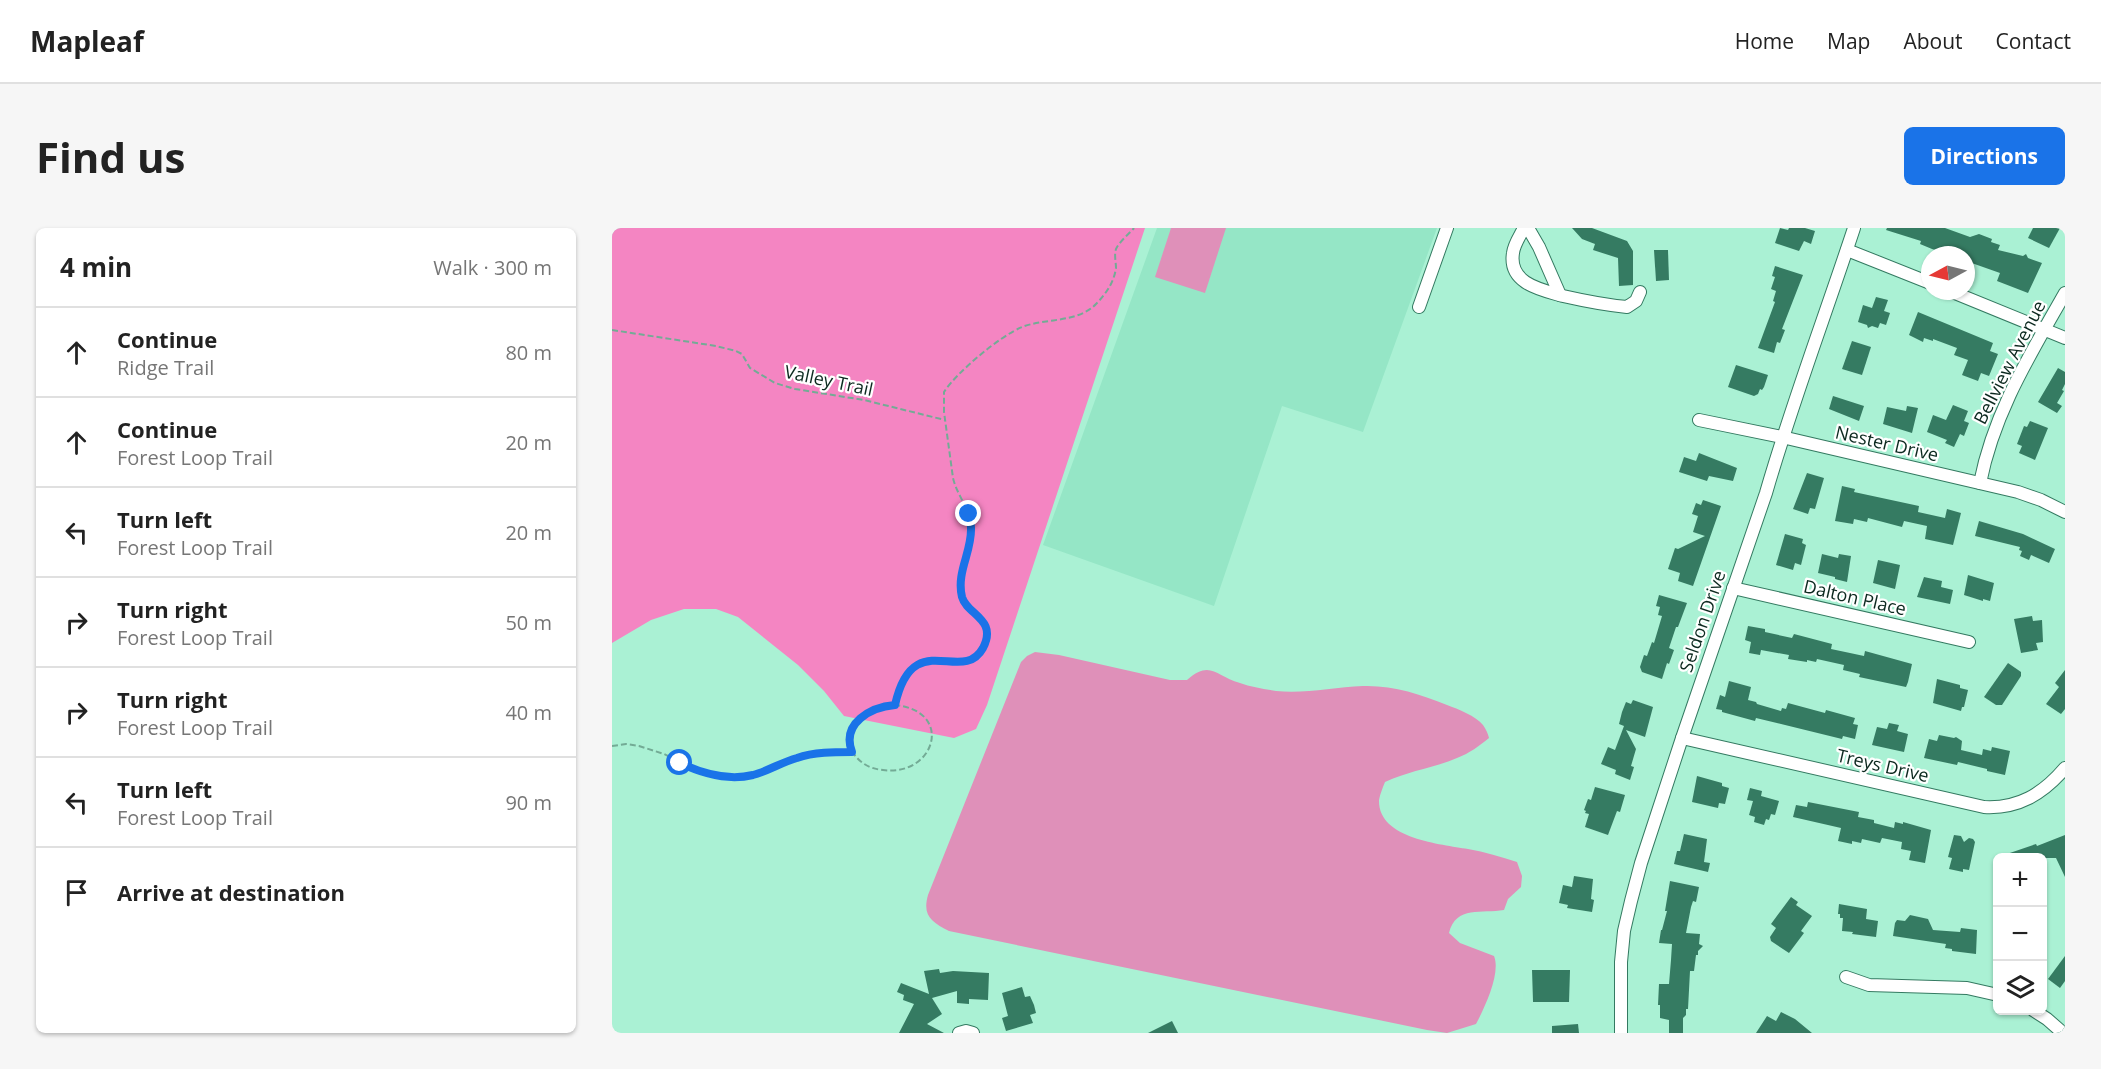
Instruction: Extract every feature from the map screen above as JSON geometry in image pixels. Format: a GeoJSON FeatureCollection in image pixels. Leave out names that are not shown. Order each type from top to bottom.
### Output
{"type":"FeatureCollection","features":[{"type":"Feature","properties":{"kind":"street"},"geometry":{"type":"LineString","coordinates":[[1419,307],[1447,228]]}},
{"type":"Feature","properties":{"kind":"street"},"geometry":{"type":"LineString","coordinates":[[1560,295],[1539,247],[1526,228],[1512,253],[1515,272],[1527,284],[1535,288],[1560,295],[1588,302],[1627,307],[1636,301],[1640,292]]}},
{"type":"Feature","properties":{"kind":"street","name":"Seldon Drive"},"geometry":{"type":"LineString","coordinates":[[1622,1033],[1621,990],[1624,931],[1641,863],[1854,228]]}},
{"type":"Feature","properties":{"kind":"street"},"geometry":{"type":"LineString","coordinates":[[1847,250],[1921,279]]}},
{"type":"Feature","properties":{"kind":"street","name":"Bellview Avenue"},"geometry":{"type":"LineString","coordinates":[[1980,483],[1990,440],[1999,417],[2065,293]]}},
{"type":"Feature","properties":{"kind":"street"},"geometry":{"type":"LineString","coordinates":[[1972,300],[2065,338]]}},
{"type":"Feature","properties":{"kind":"street","name":"Nester Drive"},"geometry":{"type":"LineString","coordinates":[[1698,420],[1782,437],[2018,492],[2065,512]]}},
{"type":"Feature","properties":{"kind":"street","name":"Dalton Place"},"geometry":{"type":"LineString","coordinates":[[1732,588],[1969,642]]}},
{"type":"Feature","properties":{"kind":"street","name":"Treys Drive"},"geometry":{"type":"LineString","coordinates":[[1682,738],[1984,807],[2006,806],[2029,799],[2041,792],[2065,768]]}},
{"type":"Feature","properties":{"kind":"street"},"geometry":{"type":"LineString","coordinates":[[1846,977],[1869,985],[1967,988],[1993,994]]}},
{"type":"Feature","properties":{"kind":"street"},"geometry":{"type":"LineString","coordinates":[[2040,1015],[2063,1033]]}},
{"type":"Feature","properties":{"kind":"street"},"geometry":{"type":"LineString","coordinates":[[959,1033],[966,1031],[973,1033]]}},
{"type":"Feature","properties":{"kind":"path"},"geometry":{"type":"LineString","coordinates":[[895,705],[901,682],[914,666],[929,660],[941,659],[953,663],[964,662],[977,656],[985,643],[985,625],[962,597],[962,567],[972,529],[969,514],[956,489],[945,420],[944,392],[950,383],[998,341],[1023,327],[1064,319],[1096,305],[1112,282],[1116,250],[1134,228]]}},
{"type":"Feature","properties":{"kind":"path","name":"Valley Trail"},"geometry":{"type":"LineString","coordinates":[[612,330],[736,351],[742,354],[750,368],[757,374],[775,383],[795,389],[864,400],[945,420]]}},
{"type":"Feature","properties":{"kind":"path"},"geometry":{"type":"LineString","coordinates":[[895,705],[915,710],[929,722],[933,739],[925,755],[908,767],[887,771],[867,766],[852,752],[850,738],[857,721],[874,710],[895,705]]}},
{"type":"Feature","properties":{"kind":"path"},"geometry":{"type":"LineString","coordinates":[[612,746],[626,744],[664,753],[699,772],[734,777],[752,775],[813,754],[852,752]]}},
{"type":"Feature","properties":{"kind":"shaded area"},"geometry":{"type":"Polygon","coordinates":[[[612,228],[1145,228],[987,705],[976,729],[954,738],[844,716],[824,691],[798,665],[738,617],[716,609],[684,609],[651,620],[612,643],[612,228]]]}},
{"type":"Feature","properties":{"kind":"shaded area"},"geometry":{"type":"Polygon","coordinates":[[[1157,228],[1437,228],[1363,432],[1282,406],[1214,606],[1043,545],[1157,228]]]}},
{"type":"Feature","properties":{"kind":"shaded area"},"geometry":{"type":"Polygon","coordinates":[[[1171,228],[1226,228],[1205,293],[1155,277],[1171,228]]]}},
{"type":"Feature","properties":{"kind":"shaded area"},"geometry":{"type":"Polygon","coordinates":[[[1035,652],[1059,655],[1170,680],[1187,680],[1195,674],[1208,670],[1244,684],[1276,691],[1309,691],[1363,686],[1385,687],[1437,701],[1466,713],[1480,722],[1489,738],[1470,752],[1457,758],[1385,782],[1379,800],[1381,813],[1389,823],[1413,837],[1517,862],[1522,876],[1521,887],[1508,899],[1504,910],[1464,914],[1452,924],[1449,933],[1460,943],[1494,956],[1496,963],[1494,981],[1476,1024],[1447,1033],[1427,1030],[949,931],[933,921],[926,908],[928,895],[1021,662],[1035,652]]]}},
{"type":"Feature","properties":{"kind":"building"},"geometry":{"type":"Polygon","coordinates":[[[1572,228],[1592,228],[1627,241],[1633,251],[1633,285],[1619,286],[1618,258],[1593,250],[1595,244],[1582,239],[1572,228]]]}},
{"type":"Feature","properties":{"kind":"building"},"geometry":{"type":"Polygon","coordinates":[[[1780,228],[1788,230],[1789,228],[1805,228],[1815,231],[1811,244],[1804,241],[1799,251],[1775,243],[1780,228]]]}},
{"type":"Feature","properties":{"kind":"building"},"geometry":{"type":"Polygon","coordinates":[[[1887,228],[1945,228],[1970,237],[1979,234],[2000,245],[1998,250],[2023,256],[2026,254],[2028,258],[2042,263],[2028,293],[1997,281],[2000,273],[1975,264],[1975,246],[1925,246],[1920,244],[1921,241],[1886,230],[1887,228]]]}},
{"type":"Feature","properties":{"kind":"building"},"geometry":{"type":"Polygon","coordinates":[[[2033,228],[2060,228],[2049,248],[2028,238],[2033,228]]]}},
{"type":"Feature","properties":{"kind":"building"},"geometry":{"type":"Polygon","coordinates":[[[1654,250],[1668,250],[1669,280],[1656,281],[1654,250]]]}},
{"type":"Feature","properties":{"kind":"building"},"geometry":{"type":"Polygon","coordinates":[[[1775,266],[1803,275],[1782,329],[1785,330],[1780,343],[1777,342],[1774,353],[1758,348],[1775,302],[1773,301],[1776,291],[1771,289],[1775,277],[1772,276],[1775,266]]]}},
{"type":"Feature","properties":{"kind":"building"},"geometry":{"type":"Polygon","coordinates":[[[1876,297],[1888,300],[1884,311],[1890,313],[1886,325],[1880,323],[1878,328],[1872,326],[1868,328],[1867,325],[1858,322],[1863,305],[1872,308],[1876,297]]]}},
{"type":"Feature","properties":{"kind":"building"},"geometry":{"type":"Polygon","coordinates":[[[1918,312],[1993,343],[1990,351],[1998,354],[1989,376],[1981,373],[1978,381],[1962,375],[1968,360],[1954,355],[1957,348],[1933,339],[1933,341],[1924,338],[1923,342],[1909,335],[1918,312]]]}},
{"type":"Feature","properties":{"kind":"building"},"geometry":{"type":"Polygon","coordinates":[[[1852,341],[1871,347],[1862,375],[1842,369],[1852,341]]]}},
{"type":"Feature","properties":{"kind":"building"},"geometry":{"type":"Polygon","coordinates":[[[1736,365],[1768,375],[1764,387],[1758,394],[1754,396],[1728,387],[1736,365]]]}},
{"type":"Feature","properties":{"kind":"building"},"geometry":{"type":"Polygon","coordinates":[[[2058,368],[2065,372],[2065,384],[2057,403],[2062,406],[2057,413],[2038,402],[2058,368]]]}},
{"type":"Feature","properties":{"kind":"building"},"geometry":{"type":"Polygon","coordinates":[[[1833,396],[1864,406],[1859,421],[1829,409],[1833,396]]]}},
{"type":"Feature","properties":{"kind":"building"},"geometry":{"type":"Polygon","coordinates":[[[1953,405],[1968,411],[1964,421],[1969,423],[1964,436],[1960,434],[1954,447],[1945,443],[1947,440],[1927,432],[1933,415],[1946,420],[1953,405]]]}},
{"type":"Feature","properties":{"kind":"building"},"geometry":{"type":"Polygon","coordinates":[[[1907,406],[1918,408],[1912,433],[1883,424],[1887,407],[1906,411],[1907,406]]]}},
{"type":"Feature","properties":{"kind":"building"},"geometry":{"type":"Polygon","coordinates":[[[2030,421],[2048,428],[2035,460],[2019,453],[2022,446],[2017,444],[2024,426],[2027,427],[2030,421]]]}},
{"type":"Feature","properties":{"kind":"building"},"geometry":{"type":"Polygon","coordinates":[[[1699,453],[1737,468],[1733,481],[1709,476],[1707,481],[1679,472],[1684,457],[1696,461],[1699,453]]]}},
{"type":"Feature","properties":{"kind":"building"},"geometry":{"type":"Polygon","coordinates":[[[1807,473],[1824,478],[1815,509],[1810,508],[1808,514],[1793,509],[1807,473]]]}},
{"type":"Feature","properties":{"kind":"building"},"geometry":{"type":"Polygon","coordinates":[[[1842,486],[1855,489],[1854,492],[1919,506],[1918,512],[1945,518],[1947,509],[1961,513],[1953,545],[1925,539],[1927,526],[1904,521],[1902,527],[1868,518],[1867,522],[1854,519],[1853,524],[1835,521],[1842,486]]]}},
{"type":"Feature","properties":{"kind":"building"},"geometry":{"type":"Polygon","coordinates":[[[1703,500],[1721,506],[1693,586],[1678,581],[1680,573],[1668,569],[1675,548],[1678,549],[1705,536],[1693,532],[1698,516],[1692,514],[1696,503],[1701,505],[1703,500]]]}},
{"type":"Feature","properties":{"kind":"building"},"geometry":{"type":"Polygon","coordinates":[[[1979,521],[2023,534],[2055,549],[2049,563],[2031,555],[2029,560],[2020,556],[2022,551],[2019,550],[2020,547],[1975,536],[1979,521]]]}},
{"type":"Feature","properties":{"kind":"building"},"geometry":{"type":"Polygon","coordinates":[[[1785,534],[1803,539],[1802,543],[1806,545],[1801,565],[1795,563],[1793,570],[1776,565],[1785,534]]]}},
{"type":"Feature","properties":{"kind":"building"},"geometry":{"type":"Polygon","coordinates":[[[1822,554],[1838,558],[1839,554],[1851,556],[1847,582],[1818,573],[1822,554]]]}},
{"type":"Feature","properties":{"kind":"building"},"geometry":{"type":"Polygon","coordinates":[[[1878,560],[1900,565],[1895,589],[1873,583],[1878,560]]]}},
{"type":"Feature","properties":{"kind":"building"},"geometry":{"type":"Polygon","coordinates":[[[1968,575],[1994,583],[1990,601],[1964,595],[1968,575]]]}},
{"type":"Feature","properties":{"kind":"building"},"geometry":{"type":"Polygon","coordinates":[[[1924,577],[1942,581],[1941,587],[1953,590],[1950,604],[1917,597],[1924,577]]]}},
{"type":"Feature","properties":{"kind":"building"},"geometry":{"type":"Polygon","coordinates":[[[1659,595],[1687,603],[1669,648],[1674,650],[1662,679],[1642,672],[1640,667],[1644,655],[1647,656],[1652,642],[1654,643],[1662,616],[1658,615],[1660,607],[1656,606],[1659,595]]]}},
{"type":"Feature","properties":{"kind":"building"},"geometry":{"type":"Polygon","coordinates":[[[2032,616],[2033,621],[2042,620],[2043,642],[2036,643],[2038,650],[2021,653],[2014,619],[2032,616]]]}},
{"type":"Feature","properties":{"kind":"building"},"geometry":{"type":"Polygon","coordinates":[[[1748,626],[1792,638],[1794,634],[1832,644],[1831,649],[1864,656],[1865,651],[1912,664],[1908,682],[1906,687],[1859,677],[1860,674],[1843,670],[1844,665],[1817,659],[1816,662],[1807,660],[1807,662],[1788,659],[1789,655],[1761,650],[1760,655],[1749,653],[1751,642],[1745,640],[1748,626]]]}},
{"type":"Feature","properties":{"kind":"building"},"geometry":{"type":"Polygon","coordinates":[[[2008,663],[2021,672],[2021,676],[2002,705],[1996,705],[1984,697],[2008,663]]]}},
{"type":"Feature","properties":{"kind":"building"},"geometry":{"type":"Polygon","coordinates":[[[2065,670],[2065,709],[2061,714],[2046,704],[2059,687],[2055,683],[2065,670]]]}},
{"type":"Feature","properties":{"kind":"building"},"geometry":{"type":"Polygon","coordinates":[[[1937,679],[1960,685],[1960,688],[1968,690],[1961,711],[1933,703],[1937,679]]]}},
{"type":"Feature","properties":{"kind":"building"},"geometry":{"type":"Polygon","coordinates":[[[1729,681],[1751,687],[1748,700],[1757,704],[1781,711],[1782,708],[1786,709],[1788,703],[1855,718],[1853,724],[1858,725],[1855,739],[1843,736],[1842,739],[1722,712],[1716,709],[1720,695],[1725,697],[1729,681]]]}},
{"type":"Feature","properties":{"kind":"building"},"geometry":{"type":"Polygon","coordinates":[[[1633,700],[1653,707],[1645,737],[1626,730],[1636,749],[1630,780],[1615,774],[1616,770],[1601,764],[1608,747],[1615,750],[1624,726],[1619,724],[1622,712],[1626,702],[1631,704],[1633,700]]]}},
{"type":"Feature","properties":{"kind":"building"},"geometry":{"type":"Polygon","coordinates":[[[1889,723],[1899,725],[1897,731],[1908,734],[1904,752],[1872,745],[1877,727],[1887,729],[1889,723]]]}},
{"type":"Feature","properties":{"kind":"building"},"geometry":{"type":"Polygon","coordinates":[[[1939,735],[1956,737],[1962,741],[1961,750],[1982,755],[1983,749],[1991,751],[1992,747],[2010,751],[2005,775],[1958,762],[1957,765],[1924,758],[1929,739],[1937,741],[1939,735]]]}},
{"type":"Feature","properties":{"kind":"building"},"geometry":{"type":"Polygon","coordinates":[[[1697,776],[1722,783],[1722,786],[1729,788],[1725,804],[1719,803],[1718,808],[1692,802],[1697,776]]]}},
{"type":"Feature","properties":{"kind":"building"},"geometry":{"type":"Polygon","coordinates":[[[1595,787],[1625,795],[1620,812],[1617,811],[1608,835],[1585,827],[1589,814],[1584,810],[1588,799],[1591,800],[1595,787]]]}},
{"type":"Feature","properties":{"kind":"building"},"geometry":{"type":"Polygon","coordinates":[[[1750,788],[1762,791],[1761,796],[1779,801],[1775,815],[1771,814],[1764,825],[1754,822],[1755,817],[1749,815],[1753,801],[1747,800],[1750,788]]]}},
{"type":"Feature","properties":{"kind":"building"},"geometry":{"type":"Polygon","coordinates":[[[1808,802],[1859,812],[1858,817],[1874,820],[1874,823],[1894,828],[1895,822],[1903,824],[1903,822],[1931,830],[1925,863],[1909,860],[1911,851],[1901,849],[1902,842],[1882,838],[1880,843],[1862,839],[1861,843],[1852,841],[1852,844],[1838,841],[1841,828],[1793,817],[1796,805],[1807,807],[1808,802]]]}},
{"type":"Feature","properties":{"kind":"building"},"geometry":{"type":"Polygon","coordinates":[[[1684,834],[1707,839],[1704,862],[1710,863],[1708,872],[1674,864],[1684,834]]]}},
{"type":"Feature","properties":{"kind":"building"},"geometry":{"type":"Polygon","coordinates":[[[1954,835],[1961,836],[1964,842],[1969,838],[1975,842],[1969,870],[1963,869],[1963,872],[1949,869],[1952,858],[1948,857],[1954,835]]]}},
{"type":"Feature","properties":{"kind":"building"},"geometry":{"type":"Polygon","coordinates":[[[2065,835],[2065,877],[2056,858],[2047,858],[2047,853],[2010,853],[2036,844],[2037,846],[2065,835]]]}},
{"type":"Feature","properties":{"kind":"building"},"geometry":{"type":"Polygon","coordinates":[[[1574,876],[1593,879],[1592,912],[1567,908],[1568,905],[1559,903],[1563,885],[1572,887],[1574,876]]]}},
{"type":"Feature","properties":{"kind":"building"},"geometry":{"type":"Polygon","coordinates":[[[1670,881],[1699,887],[1696,902],[1693,901],[1691,907],[1686,933],[1700,934],[1699,944],[1703,946],[1696,955],[1694,971],[1690,971],[1688,1009],[1683,1018],[1683,1033],[1669,1033],[1669,1020],[1660,1018],[1660,1005],[1658,1005],[1659,984],[1669,984],[1672,944],[1659,943],[1667,911],[1665,911],[1670,881]]]}},
{"type":"Feature","properties":{"kind":"building"},"geometry":{"type":"Polygon","coordinates":[[[1791,897],[1798,902],[1796,905],[1812,916],[1801,931],[1804,933],[1789,953],[1771,941],[1770,937],[1776,928],[1771,924],[1791,897]]]}},
{"type":"Feature","properties":{"kind":"building"},"geometry":{"type":"Polygon","coordinates":[[[1839,904],[1867,909],[1866,919],[1878,921],[1876,937],[1842,931],[1843,918],[1840,918],[1838,914],[1839,904]]]}},
{"type":"Feature","properties":{"kind":"building"},"geometry":{"type":"Polygon","coordinates":[[[1910,915],[1928,919],[1933,930],[1960,932],[1961,928],[1977,930],[1976,954],[1952,951],[1952,949],[1945,948],[1946,944],[1893,936],[1897,920],[1905,921],[1910,915]]]}},
{"type":"Feature","properties":{"kind":"building"},"geometry":{"type":"Polygon","coordinates":[[[2065,956],[2065,981],[2060,988],[2048,979],[2065,956]]]}},
{"type":"Feature","properties":{"kind":"building"},"geometry":{"type":"Polygon","coordinates":[[[939,969],[940,973],[953,971],[989,973],[988,1000],[969,999],[969,1004],[957,1003],[957,991],[932,998],[942,1014],[927,1024],[944,1033],[899,1033],[914,1004],[903,1000],[904,995],[897,992],[901,983],[929,994],[924,971],[939,969]]]}},
{"type":"Feature","properties":{"kind":"building"},"geometry":{"type":"Polygon","coordinates":[[[1532,970],[1570,970],[1569,1002],[1533,1002],[1532,970]]]}},
{"type":"Feature","properties":{"kind":"building"},"geometry":{"type":"Polygon","coordinates":[[[1022,987],[1025,997],[1030,996],[1034,1005],[1036,1013],[1030,1015],[1033,1023],[1006,1031],[1002,1018],[1008,1016],[1002,993],[1022,987]]]}},
{"type":"Feature","properties":{"kind":"building"},"geometry":{"type":"Polygon","coordinates":[[[1781,1012],[1795,1019],[1812,1033],[1756,1033],[1767,1016],[1776,1021],[1781,1012]]]}},
{"type":"Feature","properties":{"kind":"building"},"geometry":{"type":"Polygon","coordinates":[[[1172,1021],[1178,1033],[1148,1033],[1172,1021]]]}},
{"type":"Feature","properties":{"kind":"building"},"geometry":{"type":"Polygon","coordinates":[[[1578,1024],[1579,1033],[1552,1033],[1552,1026],[1578,1024]]]}},
{"type":"Feature","properties":{"kind":"route"},"geometry":{"type":"LineString","coordinates":[[680,763],[699,772],[734,777],[752,775],[813,754],[852,752],[850,738],[853,726],[867,712],[895,705],[901,682],[914,666],[929,660],[941,659],[953,663],[964,662],[977,656],[985,643],[985,625],[962,597],[962,567],[972,529],[969,514]]}}]}
